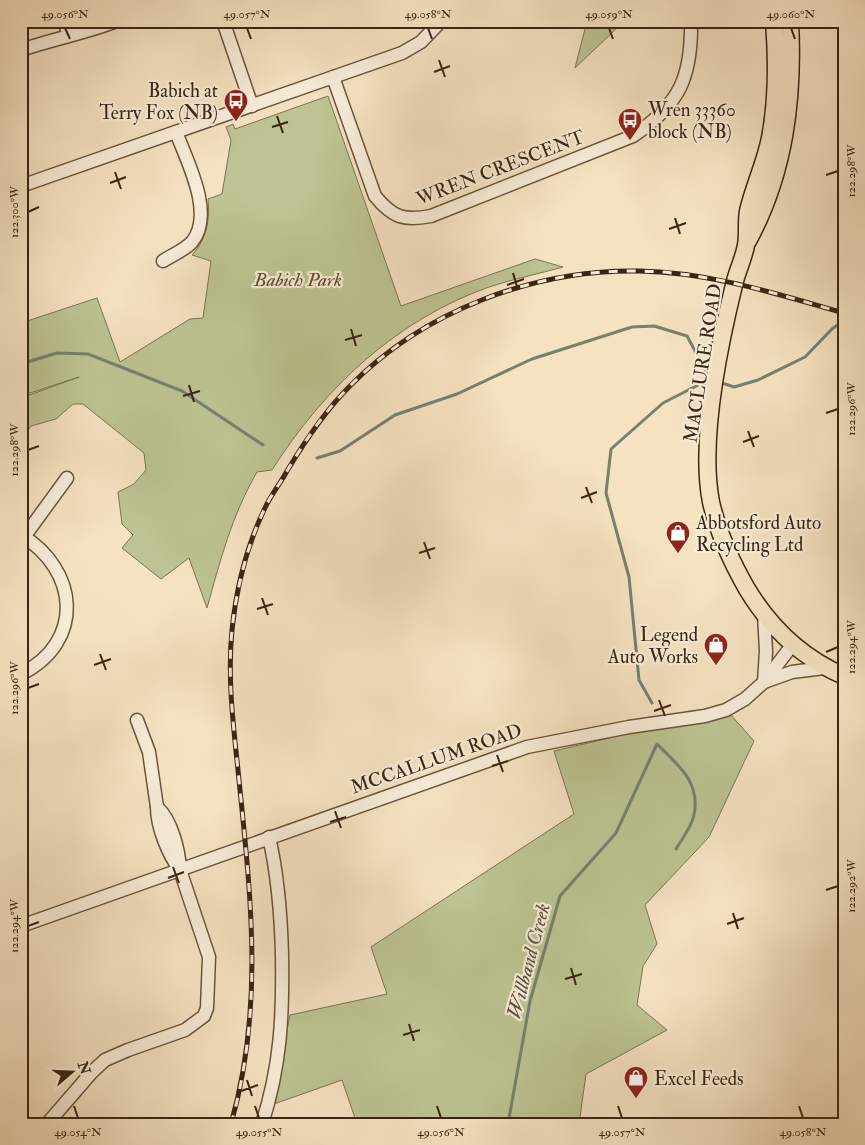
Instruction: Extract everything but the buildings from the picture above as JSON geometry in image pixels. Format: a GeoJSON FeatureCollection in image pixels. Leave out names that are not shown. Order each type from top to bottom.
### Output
{"type":"FeatureCollection","features":[{"type":"Feature","properties":{"kind":"main road","name":"MACLURE ROAD"},"geometry":{"type":"LineString","coordinates":[[746,245],[748,213],[770,138],[775,89],[774,21]]}},
{"type":"Feature","properties":{"kind":"main road","name":"MACLURE ROAD"},"geometry":{"type":"LineString","coordinates":[[790,21],[791,88],[785,140],[762,216],[746,245],[734,283],[712,405],[707,462],[711,501],[731,562],[764,614],[793,644]]}},
{"type":"Feature","properties":{"kind":"main road"},"geometry":{"type":"LineString","coordinates":[[793,644],[824,668],[844,676]]}},
{"type":"Feature","properties":{"kind":"street"},"geometry":{"type":"LineString","coordinates":[[64,21],[69,35]]}},
{"type":"Feature","properties":{"kind":"street"},"geometry":{"type":"LineString","coordinates":[[21,50],[69,35],[87,33],[117,21]]}},
{"type":"Feature","properties":{"kind":"street"},"geometry":{"type":"LineString","coordinates":[[223,21],[252,106]]}},
{"type":"Feature","properties":{"kind":"street"},"geometry":{"type":"LineString","coordinates":[[21,186],[402,53],[421,42],[441,21]]}},
{"type":"Feature","properties":{"kind":"street","name":"WREN CRESCENT"},"geometry":{"type":"LineString","coordinates":[[333,77],[375,196],[385,208],[399,217],[414,219],[431,216],[634,136],[656,120],[673,101],[685,79],[692,50],[691,21]]}},
{"type":"Feature","properties":{"kind":"street"},"geometry":{"type":"LineString","coordinates":[[163,261],[191,242],[198,231],[201,216],[200,200],[176,132]]}},
{"type":"Feature","properties":{"kind":"street"},"geometry":{"type":"LineString","coordinates":[[21,674],[40,663],[54,649],[63,632],[67,613],[67,593],[60,574],[48,557],[23,536],[67,478]]}},
{"type":"Feature","properties":{"kind":"street"},"geometry":{"type":"LineString","coordinates":[[764,614],[766,651],[764,682],[792,672],[824,668]]}},
{"type":"Feature","properties":{"kind":"street","name":"MCCALLUM ROAD"},"geometry":{"type":"LineString","coordinates":[[21,926],[527,747],[619,728],[704,716],[726,710],[745,699],[764,682],[793,644]]}},
{"type":"Feature","properties":{"kind":"street"},"geometry":{"type":"LineString","coordinates":[[46,1124],[105,1060],[185,1030],[204,1016],[207,1008],[208,957],[180,870],[179,856],[164,814],[157,807],[149,752],[137,720]]}},
{"type":"Feature","properties":{"kind":"street"},"geometry":{"type":"LineString","coordinates":[[262,1124],[276,1076],[283,1017],[277,881],[269,837]]}},
{"type":"Feature","properties":{"kind":"green space"},"geometry":{"type":"Polygon","coordinates":[[[587,21],[617,21],[616,29],[575,68],[587,21]]]}},
{"type":"Feature","properties":{"kind":"green space","name":"Babich Park"},"geometry":{"type":"Polygon","coordinates":[[[328,96],[401,306],[535,259],[563,267],[498,284],[455,301],[423,318],[365,360],[315,411],[292,440],[272,470],[257,472],[240,505],[222,556],[207,608],[189,558],[161,579],[122,548],[133,535],[122,524],[118,492],[134,484],[146,470],[144,453],[83,404],[73,404],[56,419],[31,426],[21,440],[21,398],[79,377],[21,396],[21,323],[97,298],[120,362],[190,319],[203,318],[211,261],[192,255],[201,242],[206,229],[208,199],[222,194],[231,140],[226,127],[233,124],[235,129],[328,96]]]}},
{"type":"Feature","properties":{"kind":"green space"},"geometry":{"type":"Polygon","coordinates":[[[730,714],[754,741],[709,837],[645,905],[657,944],[643,966],[637,1005],[667,1030],[586,1074],[579,1124],[357,1124],[342,1080],[271,1105],[290,1015],[387,994],[371,947],[574,814],[554,751],[631,733],[730,714]]]}},
{"type":"Feature","properties":{"kind":"waterway","name":"Willband Creek"},"geometry":{"type":"LineString","coordinates":[[719,382],[734,387],[758,380],[805,357],[832,329],[844,320]]}},
{"type":"Feature","properties":{"kind":"waterway"},"geometry":{"type":"LineString","coordinates":[[317,458],[340,451],[395,415],[457,394],[532,359],[632,327],[654,326],[687,336],[709,377]]}},
{"type":"Feature","properties":{"kind":"waterway"},"geometry":{"type":"LineString","coordinates":[[21,364],[57,353],[88,354],[182,391],[263,445]]}},
{"type":"Feature","properties":{"kind":"waterway","name":"Willband Creek"},"geometry":{"type":"LineString","coordinates":[[652,703],[639,680],[629,577],[606,493],[611,449],[663,403],[708,380]]}},
{"type":"Feature","properties":{"kind":"waterway","name":"Willband Creek"},"geometry":{"type":"LineString","coordinates":[[508,1124],[530,1001],[560,896],[616,833],[657,744],[686,775],[694,793],[693,819],[676,849]]}},
{"type":"Feature","properties":{"kind":"railway"},"geometry":{"type":"LineString","coordinates":[[231,1124],[248,1038],[252,953],[247,867],[233,724],[230,668],[232,630],[239,584],[247,553],[258,524],[272,495],[315,427],[349,387],[378,360],[411,337],[446,316],[482,300],[521,287],[560,278],[599,272],[639,271],[691,275],[743,285],[844,313]]}},
{"type":"Feature","properties":{"kind":"place","name":"Babich at Terry Fox (NB)"},"geometry":{"type":"Point","coordinates":[236,122]}},
{"type":"Feature","properties":{"kind":"place","name":"Wren 33360 block (NB)"},"geometry":{"type":"Point","coordinates":[630,141]}},
{"type":"Feature","properties":{"kind":"place","name":"Abbotsford Auto Recycling Ltd"},"geometry":{"type":"Point","coordinates":[678,554]}},
{"type":"Feature","properties":{"kind":"place","name":"Legend Auto Works"},"geometry":{"type":"Point","coordinates":[716,666]}},
{"type":"Feature","properties":{"kind":"place","name":"Excel Feeds"},"geometry":{"type":"Point","coordinates":[636,1099]}}]}
